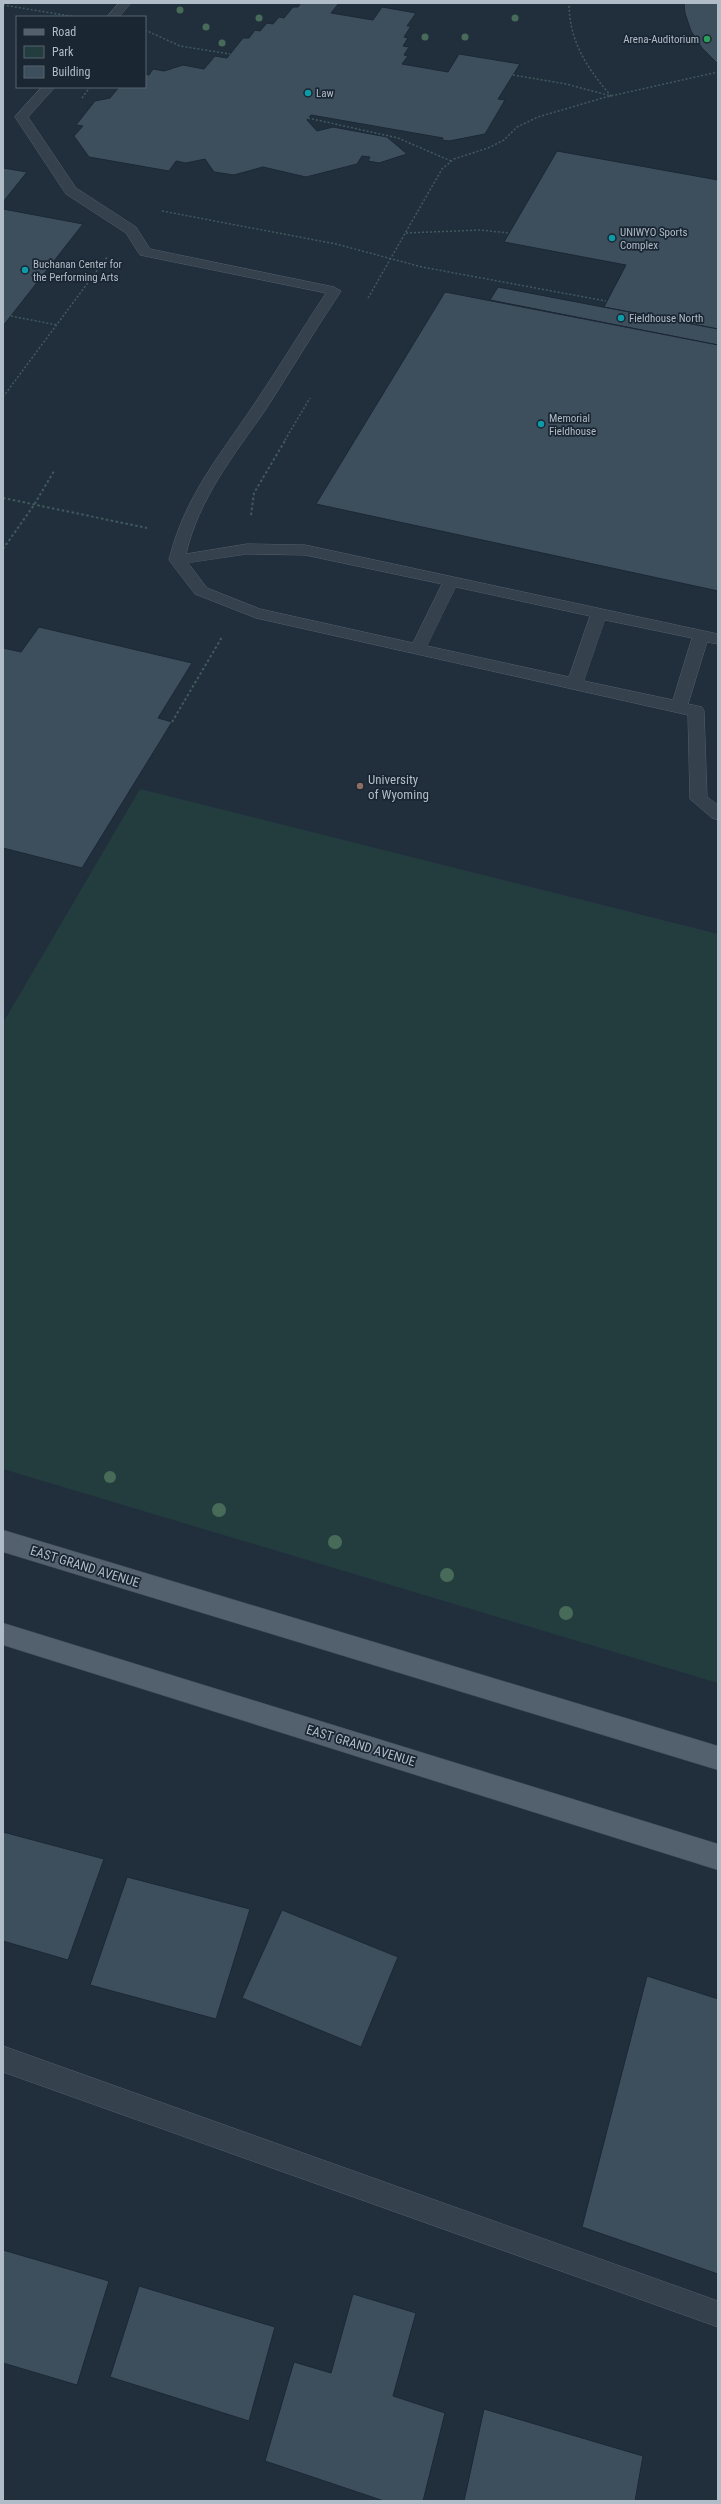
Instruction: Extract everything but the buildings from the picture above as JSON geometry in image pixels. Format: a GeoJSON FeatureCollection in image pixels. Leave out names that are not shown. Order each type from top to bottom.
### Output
{"type":"FeatureCollection","features":[{"type":"Feature","properties":{"kind":"main road","name":"EAST GRAND AVENUE"},"geometry":{"type":"LineString","coordinates":[[3,1541],[718,1758]]}},
{"type":"Feature","properties":{"kind":"main road","name":"EAST GRAND AVENUE"},"geometry":{"type":"LineString","coordinates":[[3,1634],[718,1858]]}},
{"type":"Feature","properties":{"kind":"lane"},"geometry":{"type":"LineString","coordinates":[[114,16],[126,3]]}},
{"type":"Feature","properties":{"kind":"lane"},"geometry":{"type":"LineString","coordinates":[[48,88],[21,117],[71,191],[131,230],[145,252],[334,291],[258,408],[211,473],[181,535],[177,560],[201,590],[256,613],[696,711],[699,799],[718,814]]}},
{"type":"Feature","properties":{"kind":"lane"},"geometry":{"type":"LineString","coordinates":[[177,560],[247,549],[305,550],[718,639]]}},
{"type":"Feature","properties":{"kind":"lane"},"geometry":{"type":"LineString","coordinates":[[418,649],[451,581]]}},
{"type":"Feature","properties":{"kind":"lane"},"geometry":{"type":"LineString","coordinates":[[574,684],[599,613]]}},
{"type":"Feature","properties":{"kind":"lane"},"geometry":{"type":"LineString","coordinates":[[679,707],[701,636]]}},
{"type":"Feature","properties":{"kind":"lane"},"geometry":{"type":"LineString","coordinates":[[3,2059],[718,2314]]}},
{"type":"Feature","properties":{"kind":"path"},"geometry":{"type":"LineString","coordinates":[[569,3],[568,21],[576,46],[592,75],[611,96]]}},
{"type":"Feature","properties":{"kind":"path"},"geometry":{"type":"LineString","coordinates":[[3,5],[70,16]]}},
{"type":"Feature","properties":{"kind":"path"},"geometry":{"type":"LineString","coordinates":[[146,30],[154,33],[164,40],[183,47],[230,54]]}},
{"type":"Feature","properties":{"kind":"path"},"geometry":{"type":"LineString","coordinates":[[365,304],[442,169],[451,161],[504,140],[517,127],[538,117],[611,96],[718,72]]}},
{"type":"Feature","properties":{"kind":"path"},"geometry":{"type":"LineString","coordinates":[[513,75],[566,84],[611,96]]}},
{"type":"Feature","properties":{"kind":"path"},"geometry":{"type":"LineString","coordinates":[[77,103],[89,88]]}},
{"type":"Feature","properties":{"kind":"path"},"geometry":{"type":"LineString","coordinates":[[308,118],[399,137],[420,145],[451,161]]}},
{"type":"Feature","properties":{"kind":"path"},"geometry":{"type":"LineString","coordinates":[[161,211],[336,244],[422,267],[606,301]]}},
{"type":"Feature","properties":{"kind":"path"},"geometry":{"type":"LineString","coordinates":[[405,233],[480,230],[509,233]]}},
{"type":"Feature","properties":{"kind":"path"},"geometry":{"type":"LineString","coordinates":[[3,397],[107,257],[107,251]]}},
{"type":"Feature","properties":{"kind":"path"},"geometry":{"type":"LineString","coordinates":[[11,316],[56,325]]}},
{"type":"Feature","properties":{"kind":"path"},"geometry":{"type":"LineString","coordinates":[[247,549],[254,493],[314,392]]}},
{"type":"Feature","properties":{"kind":"path"},"geometry":{"type":"LineString","coordinates":[[3,549],[34,505],[54,471]]}},
{"type":"Feature","properties":{"kind":"path"},"geometry":{"type":"LineString","coordinates":[[3,498],[181,535]]}},
{"type":"Feature","properties":{"kind":"green space"},"geometry":{"type":"Polygon","coordinates":[[[140,789],[718,934],[718,1683],[3,1469],[3,1023],[140,789]]]}},
{"type":"Feature","properties":{"kind":"place","name":"Arena-Auditorium"},"geometry":{"type":"Point","coordinates":[707,39]}},
{"type":"Feature","properties":{"kind":"place","name":"Law"},"geometry":{"type":"Point","coordinates":[308,93]}},
{"type":"Feature","properties":{"kind":"place","name":"UNIWYO Sports Complex"},"geometry":{"type":"Point","coordinates":[612,238]}},
{"type":"Feature","properties":{"kind":"place","name":"Buchanan Center for the Performing Arts"},"geometry":{"type":"Point","coordinates":[25,270]}},
{"type":"Feature","properties":{"kind":"place","name":"Fieldhouse North"},"geometry":{"type":"Point","coordinates":[621,318]}},
{"type":"Feature","properties":{"kind":"place","name":"Memorial Fieldhouse"},"geometry":{"type":"Point","coordinates":[541,424]}},
{"type":"Feature","properties":{"kind":"place","name":"University of Wyoming"},"geometry":{"type":"Point","coordinates":[360,786]}}]}
